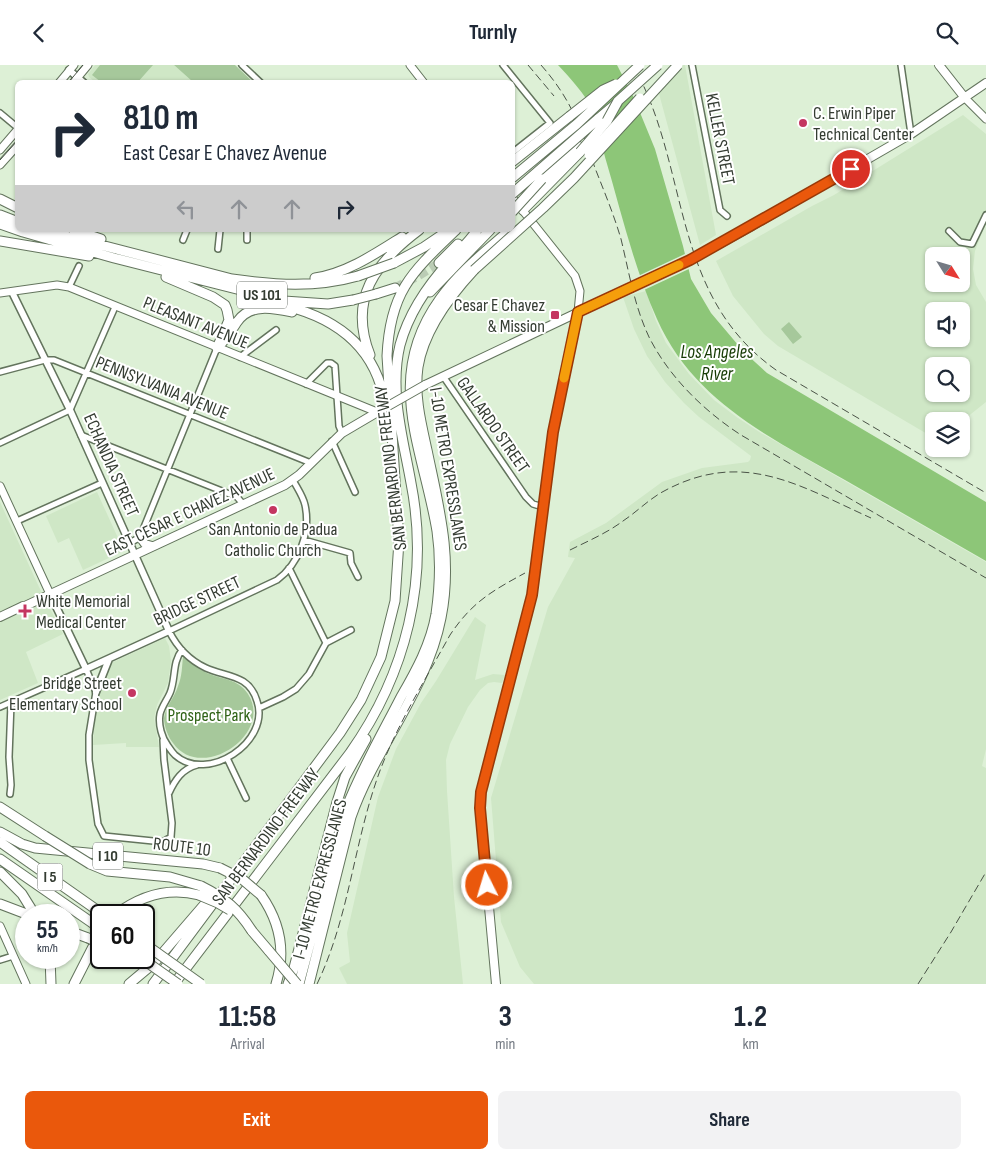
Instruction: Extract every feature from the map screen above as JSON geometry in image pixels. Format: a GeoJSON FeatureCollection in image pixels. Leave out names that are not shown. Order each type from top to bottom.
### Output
{"type":"FeatureCollection","features":[{"type":"Feature","properties":{"kind":"highway"},"geometry":{"type":"LineString","coordinates":[[515,176],[577,124],[640,65]]}},
{"type":"Feature","properties":{"kind":"highway"},"geometry":{"type":"LineString","coordinates":[[515,198],[658,65]]}},
{"type":"Feature","properties":{"kind":"highway"},"geometry":{"type":"LineString","coordinates":[[515,224],[587,157],[671,65]]}},
{"type":"Feature","properties":{"kind":"highway","name":"I-10 METRO EXPRESSLANES"},"geometry":{"type":"LineString","coordinates":[[515,232],[543,209],[574,178],[678,65]]}},
{"type":"Feature","properties":{"kind":"highway"},"geometry":{"type":"LineString","coordinates":[[515,160],[604,90],[623,81]]}},
{"type":"Feature","properties":{"kind":"highway"},"geometry":{"type":"LineString","coordinates":[[523,210],[580,152],[607,121],[618,101]]}},
{"type":"Feature","properties":{"kind":"highway"},"geometry":{"type":"LineString","coordinates":[[515,209],[577,145],[598,119]]}},
{"type":"Feature","properties":{"kind":"highway"},"geometry":{"type":"LineString","coordinates":[[0,199],[15,206]]}},
{"type":"Feature","properties":{"kind":"highway"},"geometry":{"type":"LineString","coordinates":[[0,215],[15,220]]}},
{"type":"Feature","properties":{"kind":"highway","name":"US 101"},"geometry":{"type":"LineString","coordinates":[[0,224],[15,230]]}},
{"type":"Feature","properties":{"kind":"highway","name":"US 101"},"geometry":{"type":"LineString","coordinates":[[20,232],[172,274],[284,301],[328,304],[353,300],[395,288]]}},
{"type":"Feature","properties":{"kind":"highway","name":"US 101"},"geometry":{"type":"LineString","coordinates":[[52,232],[232,279],[294,285],[317,284],[358,276],[394,263],[424,247],[446,232]]}},
{"type":"Feature","properties":{"kind":"highway"},"geometry":{"type":"LineString","coordinates":[[80,232],[120,245],[133,253]]}},
{"type":"Feature","properties":{"kind":"highway"},"geometry":{"type":"LineString","coordinates":[[260,283],[308,280],[331,275],[365,261],[410,232]]}},
{"type":"Feature","properties":{"kind":"highway"},"geometry":{"type":"LineString","coordinates":[[394,451],[384,393],[364,335],[364,301],[370,284],[382,263],[398,245],[416,232]]}},
{"type":"Feature","properties":{"kind":"highway"},"geometry":{"type":"LineString","coordinates":[[394,451],[387,356],[391,319],[401,292],[414,272],[454,232]]}},
{"type":"Feature","properties":{"kind":"highway"},"geometry":{"type":"LineString","coordinates":[[439,263],[471,232]]}},
{"type":"Feature","properties":{"kind":"highway","name":"SAN BERNARDINO FREEWAY"},"geometry":{"type":"LineString","coordinates":[[176,984],[344,760],[372,720],[390,685],[406,640],[415,594],[418,563],[416,515],[401,433],[396,386],[399,352],[408,322],[426,289],[476,232]]}},
{"type":"Feature","properties":{"kind":"highway"},"geometry":{"type":"LineString","coordinates":[[408,322],[433,288],[448,275],[488,232]]}},
{"type":"Feature","properties":{"kind":"highway"},"geometry":{"type":"LineString","coordinates":[[471,268],[496,232]]}},
{"type":"Feature","properties":{"kind":"highway","name":"I-10 METRO EXPRESSLANES"},"geometry":{"type":"LineString","coordinates":[[309,984],[358,796],[422,675],[436,641],[442,618],[447,571],[446,549],[421,425],[417,381],[423,350],[434,323],[471,268],[508,232]]}},
{"type":"Feature","properties":{"kind":"highway","name":"I-10 METRO EXPRESSLANES"},"geometry":{"type":"LineString","coordinates":[[298,984],[346,809],[356,783],[419,664],[429,641],[435,617],[440,573],[439,549],[410,405],[412,357],[431,312],[448,288],[515,232]]}},
{"type":"Feature","properties":{"kind":"highway"},"geometry":{"type":"LineString","coordinates":[[0,241],[100,258],[114,258]]}},
{"type":"Feature","properties":{"kind":"highway"},"geometry":{"type":"LineString","coordinates":[[151,267],[159,274],[213,297],[225,305],[229,320],[217,348]]}},
{"type":"Feature","properties":{"kind":"highway"},"geometry":{"type":"LineString","coordinates":[[172,274],[180,278],[298,309],[319,317],[350,337],[364,351],[377,372]]}},
{"type":"Feature","properties":{"kind":"highway"},"geometry":{"type":"LineString","coordinates":[[217,348],[227,339],[240,317],[253,309],[273,308],[319,317]]}},
{"type":"Feature","properties":{"kind":"highway","name":"SAN BERNARDINO FREEWAY"},"geometry":{"type":"LineString","coordinates":[[152,984],[340,733],[361,700],[381,657],[394,601],[399,541],[394,451]]}},
{"type":"Feature","properties":{"kind":"highway"},"geometry":{"type":"LineString","coordinates":[[288,984],[294,968],[345,777],[391,695],[408,653],[419,598],[418,563]]}},
{"type":"Feature","properties":{"kind":"highway"},"geometry":{"type":"LineString","coordinates":[[0,807],[90,864],[107,871],[170,877],[201,886],[219,895],[240,913],[252,931],[298,984]]}},
{"type":"Feature","properties":{"kind":"highway","name":"ROUTE 10"},"geometry":{"type":"LineString","coordinates":[[0,832],[22,844],[35,848],[203,864],[220,868],[238,876],[261,895],[276,921],[281,942],[281,957],[276,984]]}},
{"type":"Feature","properties":{"kind":"highway","name":"I 5"},"geometry":{"type":"LineString","coordinates":[[0,842],[90,906]]}},
{"type":"Feature","properties":{"kind":"highway","name":"I 5"},"geometry":{"type":"LineString","coordinates":[[0,859],[90,922]]}},
{"type":"Feature","properties":{"kind":"highway"},"geometry":{"type":"LineString","coordinates":[[0,872],[22,894],[28,904]]}},
{"type":"Feature","properties":{"kind":"highway"},"geometry":{"type":"LineString","coordinates":[[130,984],[154,963],[214,893],[232,877]]}},
{"type":"Feature","properties":{"kind":"highway"},"geometry":{"type":"LineString","coordinates":[[130,904],[149,896],[173,892],[199,895],[228,909],[252,931]]}},
{"type":"Feature","properties":{"kind":"highway"},"geometry":{"type":"LineString","coordinates":[[0,904],[15,910]]}},
{"type":"Feature","properties":{"kind":"highway"},"geometry":{"type":"LineString","coordinates":[[155,951],[202,984]]}},
{"type":"Feature","properties":{"kind":"highway"},"geometry":{"type":"LineString","coordinates":[[74,984],[90,952]]}},
{"type":"Feature","properties":{"kind":"highway"},"geometry":{"type":"LineString","coordinates":[[50,969],[50,984]]}},
{"type":"Feature","properties":{"kind":"highway"},"geometry":{"type":"LineString","coordinates":[[154,969],[176,984]]}},
{"type":"Feature","properties":{"kind":"main road"},"geometry":{"type":"LineString","coordinates":[[75,80],[88,65]]}},
{"type":"Feature","properties":{"kind":"main road"},"geometry":{"type":"LineString","coordinates":[[410,65],[420,80]]}},
{"type":"Feature","properties":{"kind":"main road"},"geometry":{"type":"LineString","coordinates":[[939,65],[965,98],[986,119]]}},
{"type":"Feature","properties":{"kind":"main road"},"geometry":{"type":"LineString","coordinates":[[61,80],[69,67]]}},
{"type":"Feature","properties":{"kind":"main road","name":"EAST CESAR E CHAVEZ AVENUE"},"geometry":{"type":"LineString","coordinates":[[0,617],[277,490],[293,480],[342,433],[378,411],[443,376],[690,260],[824,185],[911,133],[986,83]]}},
{"type":"Feature","properties":{"kind":"main road"},"geometry":{"type":"LineString","coordinates":[[0,150],[15,132]]}},
{"type":"Feature","properties":{"kind":"main road"},"geometry":{"type":"LineString","coordinates":[[0,165],[15,148]]}},
{"type":"Feature","properties":{"kind":"main road"},"geometry":{"type":"LineString","coordinates":[[496,984],[480,808],[481,792],[532,595],[553,432],[578,312],[580,291],[574,276],[515,202]]}},
{"type":"Feature","properties":{"kind":"main road","name":"PLEASANT AVENUE"},"geometry":{"type":"LineString","coordinates":[[0,293],[57,285],[69,287],[378,411]]}},
{"type":"Feature","properties":{"kind":"main road"},"geometry":{"type":"LineString","coordinates":[[0,486],[50,594]]}},
{"type":"Feature","properties":{"kind":"main road"},"geometry":{"type":"LineString","coordinates":[[140,537],[145,544],[152,546]]}},
{"type":"Feature","properties":{"kind":"main road"},"geometry":{"type":"LineString","coordinates":[[0,926],[26,984]]}},
{"type":"Feature","properties":{"kind":"street"},"geometry":{"type":"LineString","coordinates":[[242,65],[258,80]]}},
{"type":"Feature","properties":{"kind":"street"},"geometry":{"type":"LineString","coordinates":[[503,65],[550,123],[515,151]]}},
{"type":"Feature","properties":{"kind":"street","name":"KELLER STREET"},"geometry":{"type":"LineString","coordinates":[[692,65],[720,210],[727,217]]}},
{"type":"Feature","properties":{"kind":"street"},"geometry":{"type":"LineString","coordinates":[[901,65],[911,133]]}},
{"type":"Feature","properties":{"kind":"street"},"geometry":{"type":"LineString","coordinates":[[69,67],[75,80]]}},
{"type":"Feature","properties":{"kind":"street"},"geometry":{"type":"LineString","coordinates":[[0,113],[15,126]]}},
{"type":"Feature","properties":{"kind":"street"},"geometry":{"type":"LineString","coordinates":[[949,231],[960,242],[972,243],[986,215]]}},
{"type":"Feature","properties":{"kind":"street"},"geometry":{"type":"LineString","coordinates":[[184,240],[186,232]]}},
{"type":"Feature","properties":{"kind":"street"},"geometry":{"type":"LineString","coordinates":[[218,249],[220,232]]}},
{"type":"Feature","properties":{"kind":"street"},"geometry":{"type":"LineString","coordinates":[[247,232],[247,239]]}},
{"type":"Feature","properties":{"kind":"street"},"geometry":{"type":"LineString","coordinates":[[69,287],[79,266]]}},
{"type":"Feature","properties":{"kind":"street","name":"ECHANDIA STREET"},"geometry":{"type":"LineString","coordinates":[[12,292],[70,410],[169,631],[178,647],[205,667],[239,678],[253,691],[259,708]]}},
{"type":"Feature","properties":{"kind":"street"},"geometry":{"type":"LineString","coordinates":[[0,443],[70,410],[115,307]]}},
{"type":"Feature","properties":{"kind":"street"},"geometry":{"type":"LineString","coordinates":[[240,357],[276,330]]}},
{"type":"Feature","properties":{"kind":"street"},"geometry":{"type":"LineString","coordinates":[[130,543],[140,537],[217,348]]}},
{"type":"Feature","properties":{"kind":"street","name":"PENNSYLVANIA AVENUE"},"geometry":{"type":"LineString","coordinates":[[0,372],[54,359],[311,463]]}},
{"type":"Feature","properties":{"kind":"street"},"geometry":{"type":"LineString","coordinates":[[306,383],[327,363],[335,366],[339,426],[342,433]]}},
{"type":"Feature","properties":{"kind":"street","name":"GALLARDO STREET"},"geometry":{"type":"LineString","coordinates":[[443,376],[526,497],[533,504],[543,507]]}},
{"type":"Feature","properties":{"kind":"street"},"geometry":{"type":"LineString","coordinates":[[80,435],[237,497],[243,504]]}},
{"type":"Feature","properties":{"kind":"street"},"geometry":{"type":"LineString","coordinates":[[332,441],[355,492]]}},
{"type":"Feature","properties":{"kind":"street","name":"BRIDGE STREET"},"geometry":{"type":"LineString","coordinates":[[0,707],[277,580],[297,557],[304,540],[306,528],[305,505],[293,480]]}},
{"type":"Feature","properties":{"kind":"street"},"geometry":{"type":"LineString","coordinates":[[17,521],[102,483]]}},
{"type":"Feature","properties":{"kind":"street"},"geometry":{"type":"LineString","coordinates":[[304,540],[350,553],[351,563],[358,577]]}},
{"type":"Feature","properties":{"kind":"street"},"geometry":{"type":"LineString","coordinates":[[289,568],[326,643]]}},
{"type":"Feature","properties":{"kind":"street"},"geometry":{"type":"LineString","coordinates":[[50,594],[96,692]]}},
{"type":"Feature","properties":{"kind":"street"},"geometry":{"type":"LineString","coordinates":[[169,793],[173,783],[188,767],[227,758],[241,749],[252,736],[258,723],[259,708],[296,689],[309,674],[326,643],[351,630]]}},
{"type":"Feature","properties":{"kind":"street"},"geometry":{"type":"LineString","coordinates":[[108,659],[96,692],[89,735],[89,760],[98,824],[104,836],[163,842],[168,840],[173,832],[160,714],[174,682],[178,656],[182,651]]}},
{"type":"Feature","properties":{"kind":"street"},"geometry":{"type":"LineString","coordinates":[[10,795],[11,703]]}},
{"type":"Feature","properties":{"kind":"street"},"geometry":{"type":"LineString","coordinates":[[163,740],[176,756],[188,762],[202,764]]}},
{"type":"Feature","properties":{"kind":"street"},"geometry":{"type":"LineString","coordinates":[[227,758],[246,798]]}},
{"type":"Feature","properties":{"kind":"street"},"geometry":{"type":"LineString","coordinates":[[0,960],[13,955]]}},
{"type":"Feature","properties":{"kind":"shaded area"},"geometry":{"type":"Polygon","coordinates":[[[95,65],[174,65],[191,80],[93,80],[88,74],[95,65]]]}},
{"type":"Feature","properties":{"kind":"shaded area"},"geometry":{"type":"Polygon","coordinates":[[[682,65],[685,65],[716,235],[700,245],[658,90],[682,65]]]}},
{"type":"Feature","properties":{"kind":"shaded area"},"geometry":{"type":"Polygon","coordinates":[[[963,115],[986,134],[986,223],[975,251],[973,269],[976,285],[986,302],[986,402],[970,415],[970,412],[925,412],[925,433],[778,346],[764,334],[733,296],[716,261],[834,195],[963,115]]]}},
{"type":"Feature","properties":{"kind":"shaded area"},"geometry":{"type":"Polygon","coordinates":[[[646,291],[666,343],[689,374],[714,400],[761,433],[986,562],[986,749],[982,766],[986,768],[986,984],[534,984],[520,967],[501,922],[491,798],[548,607],[575,558],[568,557],[570,542],[606,523],[662,482],[702,468],[748,462],[751,456],[699,417],[684,403],[665,382],[647,356],[634,329],[623,297],[646,291]]]}},
{"type":"Feature","properties":{"kind":"shaded area"},"geometry":{"type":"Polygon","coordinates":[[[97,492],[124,551],[83,570],[69,538],[58,543],[46,516],[97,492]]]}},
{"type":"Feature","properties":{"kind":"shaded area","name":"White Memorial Medical Center"},"geometry":{"type":"Polygon","coordinates":[[[0,502],[63,634],[26,652],[38,683],[0,700],[0,502]]]}},
{"type":"Feature","properties":{"kind":"shaded area"},"geometry":{"type":"Polygon","coordinates":[[[475,617],[486,625],[475,680],[493,674],[505,675],[502,683],[488,683],[480,690],[468,707],[450,744],[446,760],[454,897],[463,984],[347,984],[339,968],[350,962],[347,933],[378,797],[396,749],[421,703],[475,617]]]}},
{"type":"Feature","properties":{"kind":"shaded area","name":"Bridge Street Elementary School"},"geometry":{"type":"Polygon","coordinates":[[[165,638],[169,646],[171,661],[168,683],[157,705],[154,718],[159,747],[126,747],[126,743],[93,745],[95,715],[100,691],[111,663],[165,638]]]}},
{"type":"Feature","properties":{"kind":"green space"},"geometry":{"type":"Polygon","coordinates":[[[100,65],[153,65],[140,80],[98,80],[92,75],[100,65]]]}},
{"type":"Feature","properties":{"kind":"green space"},"geometry":{"type":"Polygon","coordinates":[[[174,65],[235,65],[251,80],[191,80],[174,65]]]}},
{"type":"Feature","properties":{"kind":"green space"},"geometry":{"type":"Polygon","coordinates":[[[789,322],[802,337],[793,344],[781,329],[789,322]]]}},
{"type":"Feature","properties":{"kind":"green space","name":"Prospect Park"},"geometry":{"type":"Polygon","coordinates":[[[183,656],[205,672],[239,685],[248,694],[253,709],[251,724],[243,738],[231,749],[216,756],[200,758],[185,754],[169,738],[164,718],[177,690],[182,671],[183,656]]]}},
{"type":"Feature","properties":{"kind":"water","name":"Los Angeles River"},"geometry":{"type":"Polygon","coordinates":[[[558,65],[617,65],[634,98],[655,149],[691,279],[711,313],[744,352],[767,373],[986,502],[986,561],[762,432],[713,395],[691,373],[672,348],[657,319],[641,280],[605,157],[595,115],[581,92],[558,65]]]}},
{"type":"Feature","properties":{"kind":"pier"},"geometry":{"type":"Polygon","coordinates":[[[687,253],[691,268],[644,290],[638,276],[687,253]]]}},
{"type":"Feature","properties":{"kind":"tunnel"},"geometry":{"type":"LineString","coordinates":[[395,288],[439,263]]}},
{"type":"Feature","properties":{"kind":"tram line"},"geometry":{"type":"LineString","coordinates":[[70,80],[83,65]]}},
{"type":"Feature","properties":{"kind":"tram line"},"geometry":{"type":"LineString","coordinates":[[0,160],[15,143]]}},
{"type":"Feature","properties":{"kind":"railway"},"geometry":{"type":"LineString","coordinates":[[528,65],[554,96]]}},
{"type":"Feature","properties":{"kind":"railway"},"geometry":{"type":"LineString","coordinates":[[541,65],[574,113],[621,239],[629,276],[644,325],[657,352],[677,379],[701,404],[727,426],[986,578]]}},
{"type":"Feature","properties":{"kind":"railway"},"geometry":{"type":"LineString","coordinates":[[633,65],[651,105],[665,145],[686,228],[699,267],[717,305],[742,339],[776,370],[986,493]]}},
{"type":"Feature","properties":{"kind":"railway"},"geometry":{"type":"LineString","coordinates":[[570,550],[610,529],[666,490],[694,478],[721,473],[746,472],[796,484],[871,518]]}},
{"type":"Feature","properties":{"kind":"railway"},"geometry":{"type":"LineString","coordinates":[[317,984],[336,936],[343,912],[374,788],[398,729],[450,635],[466,614],[483,598],[525,573]]}},
{"type":"Feature","properties":{"kind":"railway"},"geometry":{"type":"LineString","coordinates":[[918,984],[986,872]]}},
{"type":"Feature","properties":{"kind":"slow traffic"},"geometry":{"type":"LineString","coordinates":[[564,378],[578,312],[679,265]]}},
{"type":"Feature","properties":{"kind":"place","name":"C. Erwin Piper Technical Center"},"geometry":{"type":"Point","coordinates":[803,123]}},
{"type":"Feature","properties":{"kind":"place","name":"Cesar E Chavez & Mission"},"geometry":{"type":"Point","coordinates":[555,315]}},
{"type":"Feature","properties":{"kind":"place","name":"San Antonio de Padua Catholic Church"},"geometry":{"type":"Point","coordinates":[273,510]}},
{"type":"Feature","properties":{"kind":"place","name":"White Memorial Medical Center"},"geometry":{"type":"Point","coordinates":[25,611]}},
{"type":"Feature","properties":{"kind":"place","name":"Bridge Street Elementary School"},"geometry":{"type":"Point","coordinates":[132,693]}},
{"type":"Feature","properties":{"kind":"route"},"geometry":{"type":"LineString","coordinates":[[487,885],[480,808],[481,792],[532,595],[553,432],[578,312],[713,248],[851,169]]}}]}
